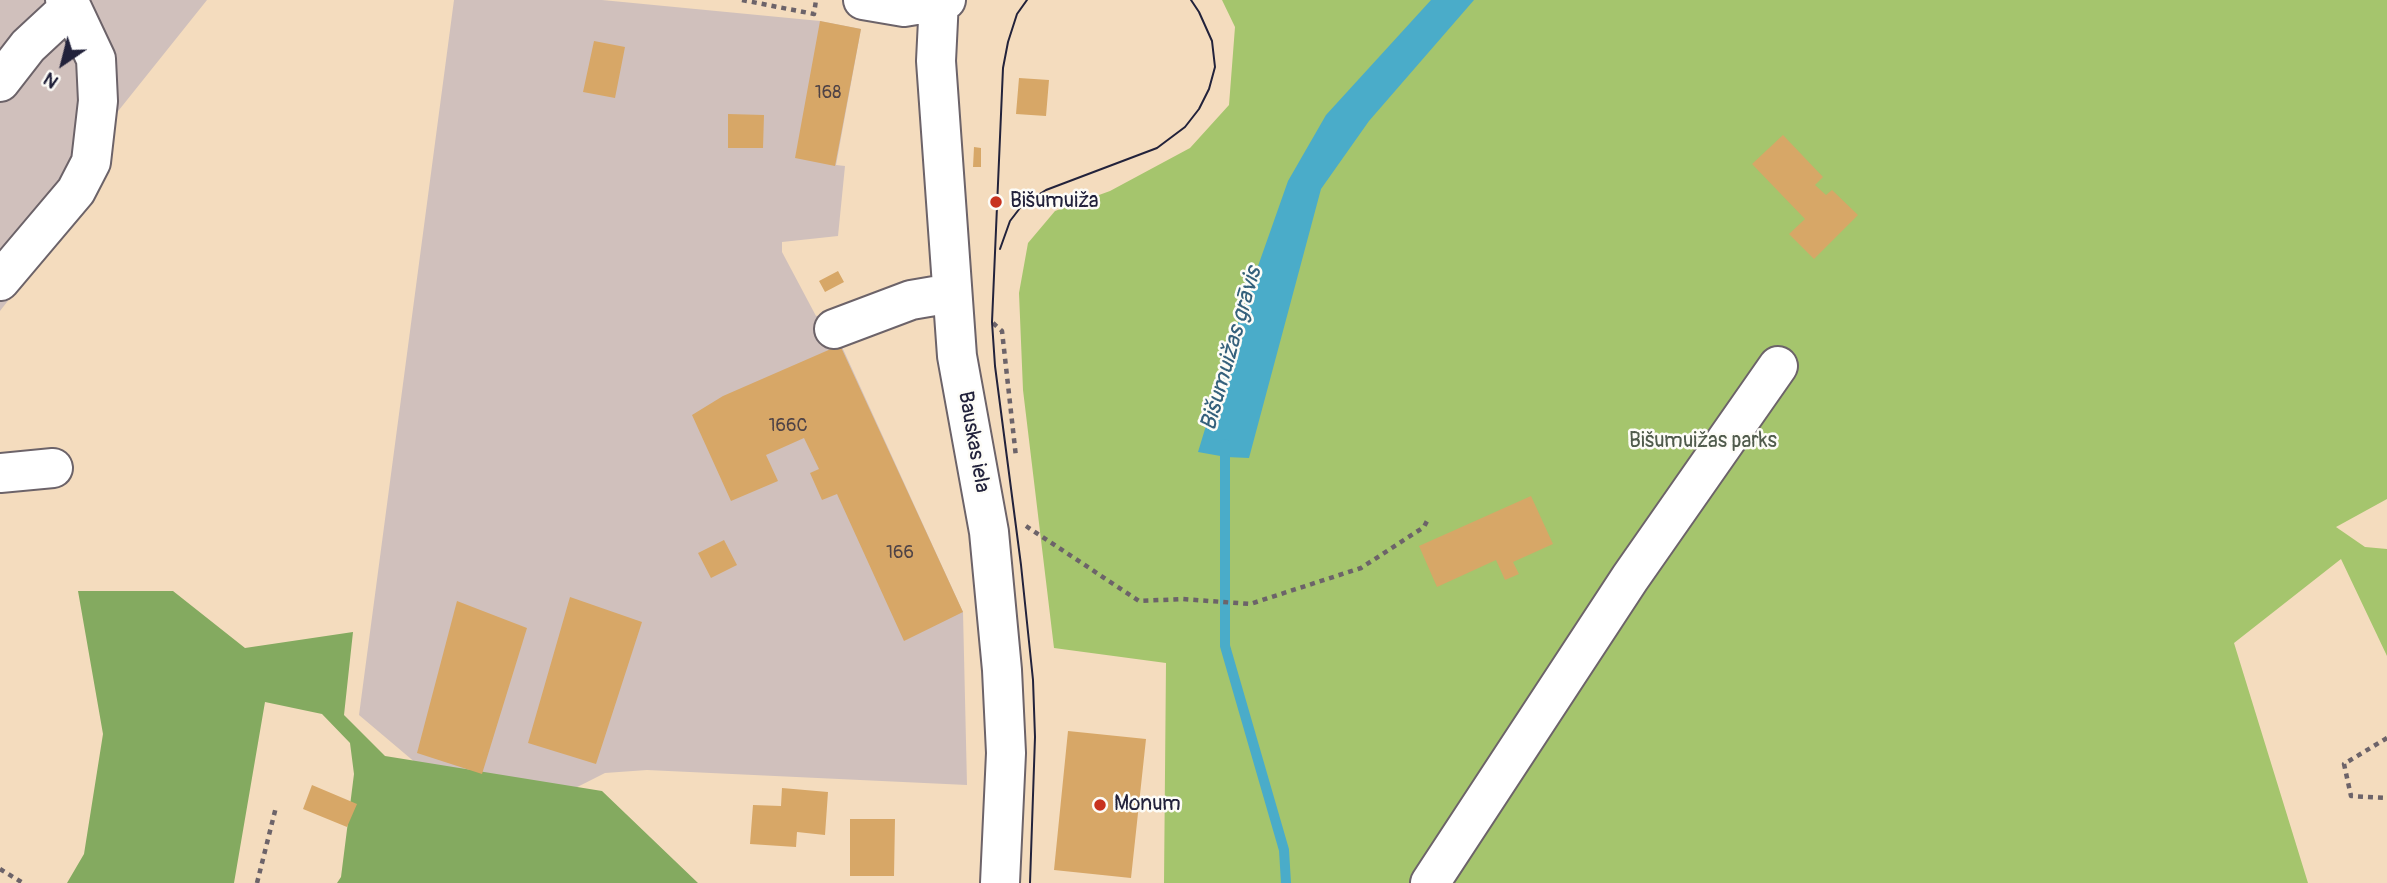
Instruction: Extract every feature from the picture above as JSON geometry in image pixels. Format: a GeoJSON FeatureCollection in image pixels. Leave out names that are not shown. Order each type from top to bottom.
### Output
{"type":"FeatureCollection","features":[{"type":"Feature","properties":{"kind":"street"},"geometry":{"type":"LineString","coordinates":[[863,0],[904,7],[941,0]]}},
{"type":"Feature","properties":{"kind":"street","name":"Bauskas iela"},"geometry":{"type":"LineString","coordinates":[[941,0],[936,61],[957,356],[989,532],[1002,670],[1006,753],[1000,883]]}},
{"type":"Feature","properties":{"kind":"street"},"geometry":{"type":"LineString","coordinates":[[0,82],[28,46],[68,3],[96,59],[98,101],[91,162],[76,191],[0,281]]}},
{"type":"Feature","properties":{"kind":"street"},"geometry":{"type":"LineString","coordinates":[[834,329],[911,300],[952,293]]}},
{"type":"Feature","properties":{"kind":"street"},"geometry":{"type":"LineString","coordinates":[[1430,883],[1630,578],[1779,366]]}},
{"type":"Feature","properties":{"kind":"street"},"geometry":{"type":"LineString","coordinates":[[0,473],[53,468]]}},
{"type":"Feature","properties":{"kind":"path"},"geometry":{"type":"LineString","coordinates":[[741,0],[814,14],[816,0]]}},
{"type":"Feature","properties":{"kind":"path"},"geometry":{"type":"LineString","coordinates":[[1023,525],[1139,601],[1183,599],[1250,604],[1361,568],[1424,527],[1428,519]]}},
{"type":"Feature","properties":{"kind":"path"},"geometry":{"type":"LineString","coordinates":[[2387,738],[2344,764],[2351,796],[2387,798]]}},
{"type":"Feature","properties":{"kind":"path"},"geometry":{"type":"LineString","coordinates":[[257,883],[276,807]]}},
{"type":"Feature","properties":{"kind":"path"},"geometry":{"type":"LineString","coordinates":[[0,869],[23,883]]}},
{"type":"Feature","properties":{"kind":"shaded area"},"geometry":{"type":"Polygon","coordinates":[[[0,0],[207,0],[103,130],[102,180],[0,311],[0,0]]]}},
{"type":"Feature","properties":{"kind":"shaded area"},"geometry":{"type":"Polygon","coordinates":[[[454,0],[602,0],[820,21],[861,29],[836,165],[845,166],[838,236],[782,242],[782,252],[816,316],[827,314],[963,612],[967,785],[647,770],[605,773],[494,829],[359,715],[454,0]]]}},
{"type":"Feature","properties":{"kind":"green space","name":"Bišumuižas parks"},"geometry":{"type":"Polygon","coordinates":[[[1222,0],[2387,0],[2387,499],[2336,527],[2365,547],[2387,549],[2387,656],[2341,559],[2234,643],[2308,883],[1164,883],[1166,663],[1054,648],[1023,390],[1019,293],[1028,243],[1055,211],[1110,191],[1190,148],[1229,105],[1235,27],[1222,0]]]}},
{"type":"Feature","properties":{"kind":"green space"},"geometry":{"type":"Polygon","coordinates":[[[78,591],[173,591],[245,648],[353,632],[344,715],[385,756],[602,791],[698,883],[337,883],[341,877],[354,774],[350,743],[322,714],[265,702],[234,883],[67,883],[84,854],[103,734],[78,591]]]}},
{"type":"Feature","properties":{"kind":"water"},"geometry":{"type":"Polygon","coordinates":[[[1431,0],[1474,0],[1369,121],[1321,189],[1249,458],[1198,452],[1233,337],[1288,181],[1326,115],[1431,0]]]}},
{"type":"Feature","properties":{"kind":"building"},"geometry":{"type":"Polygon","coordinates":[[[820,21],[861,29],[835,166],[795,158],[820,21]]]}},
{"type":"Feature","properties":{"kind":"building"},"geometry":{"type":"Polygon","coordinates":[[[594,41],[625,47],[615,98],[583,92],[594,41]]]}},
{"type":"Feature","properties":{"kind":"building"},"geometry":{"type":"Polygon","coordinates":[[[1019,78],[1049,80],[1046,116],[1016,114],[1019,78]]]}},
{"type":"Feature","properties":{"kind":"building"},"geometry":{"type":"Polygon","coordinates":[[[728,114],[764,115],[763,148],[728,148],[728,114]]]}},
{"type":"Feature","properties":{"kind":"building"},"geometry":{"type":"Polygon","coordinates":[[[1783,135],[1823,177],[1815,185],[1826,195],[1832,190],[1858,215],[1814,259],[1789,234],[1805,219],[1752,164],[1783,135]]]}},
{"type":"Feature","properties":{"kind":"building"},"geometry":{"type":"Polygon","coordinates":[[[974,147],[981,148],[981,167],[973,167],[974,147]]]}},
{"type":"Feature","properties":{"kind":"building"},"geometry":{"type":"Polygon","coordinates":[[[838,271],[844,282],[825,292],[819,281],[838,271]]]}},
{"type":"Feature","properties":{"kind":"building"},"geometry":{"type":"Polygon","coordinates":[[[840,345],[963,612],[904,641],[837,494],[822,500],[810,473],[819,469],[804,438],[766,455],[778,481],[731,501],[692,415],[723,396],[840,345]]]}},
{"type":"Feature","properties":{"kind":"building"},"geometry":{"type":"Polygon","coordinates":[[[1531,496],[1553,544],[1513,562],[1519,574],[1505,580],[1496,560],[1437,587],[1419,546],[1531,496]]]}},
{"type":"Feature","properties":{"kind":"building"},"geometry":{"type":"Polygon","coordinates":[[[724,540],[737,565],[711,578],[698,553],[724,540]]]}},
{"type":"Feature","properties":{"kind":"building"},"geometry":{"type":"Polygon","coordinates":[[[570,597],[642,622],[596,764],[528,743],[570,597]]]}},
{"type":"Feature","properties":{"kind":"building"},"geometry":{"type":"Polygon","coordinates":[[[457,601],[527,628],[482,774],[417,753],[457,601]]]}},
{"type":"Feature","properties":{"kind":"building","name":"Monum"},"geometry":{"type":"Polygon","coordinates":[[[1068,731],[1146,739],[1131,878],[1054,870],[1068,731]]]}},
{"type":"Feature","properties":{"kind":"building"},"geometry":{"type":"Polygon","coordinates":[[[312,785],[357,804],[347,827],[303,809],[312,785]]]}},
{"type":"Feature","properties":{"kind":"building"},"geometry":{"type":"Polygon","coordinates":[[[782,788],[828,792],[825,835],[797,832],[796,847],[750,844],[753,805],[781,806],[782,788]]]}},
{"type":"Feature","properties":{"kind":"building"},"geometry":{"type":"Polygon","coordinates":[[[850,819],[895,819],[894,876],[850,876],[850,819]]]}},
{"type":"Feature","properties":{"kind":"waterway","name":"Bišumuižas grāvis"},"geometry":{"type":"LineString","coordinates":[[1225,444],[1225,646],[1284,850],[1286,883]]}},
{"type":"Feature","properties":{"kind":"tram line"},"geometry":{"type":"LineString","coordinates":[[1027,0],[1017,14],[1003,68],[992,322],[1033,680],[1035,737],[1030,883]]}},
{"type":"Feature","properties":{"kind":"tram line"},"geometry":{"type":"LineString","coordinates":[[1000,249],[1010,221],[1020,208],[1033,198],[1046,190],[1157,148],[1185,127],[1199,109],[1209,89],[1215,67],[1212,41],[1191,0]]}},
{"type":"Feature","properties":{"kind":"place","name":"Bišumuiža"},"geometry":{"type":"Point","coordinates":[996,202]}},
{"type":"Feature","properties":{"kind":"place","name":"Monum"},"geometry":{"type":"Point","coordinates":[1100,805]}}]}
